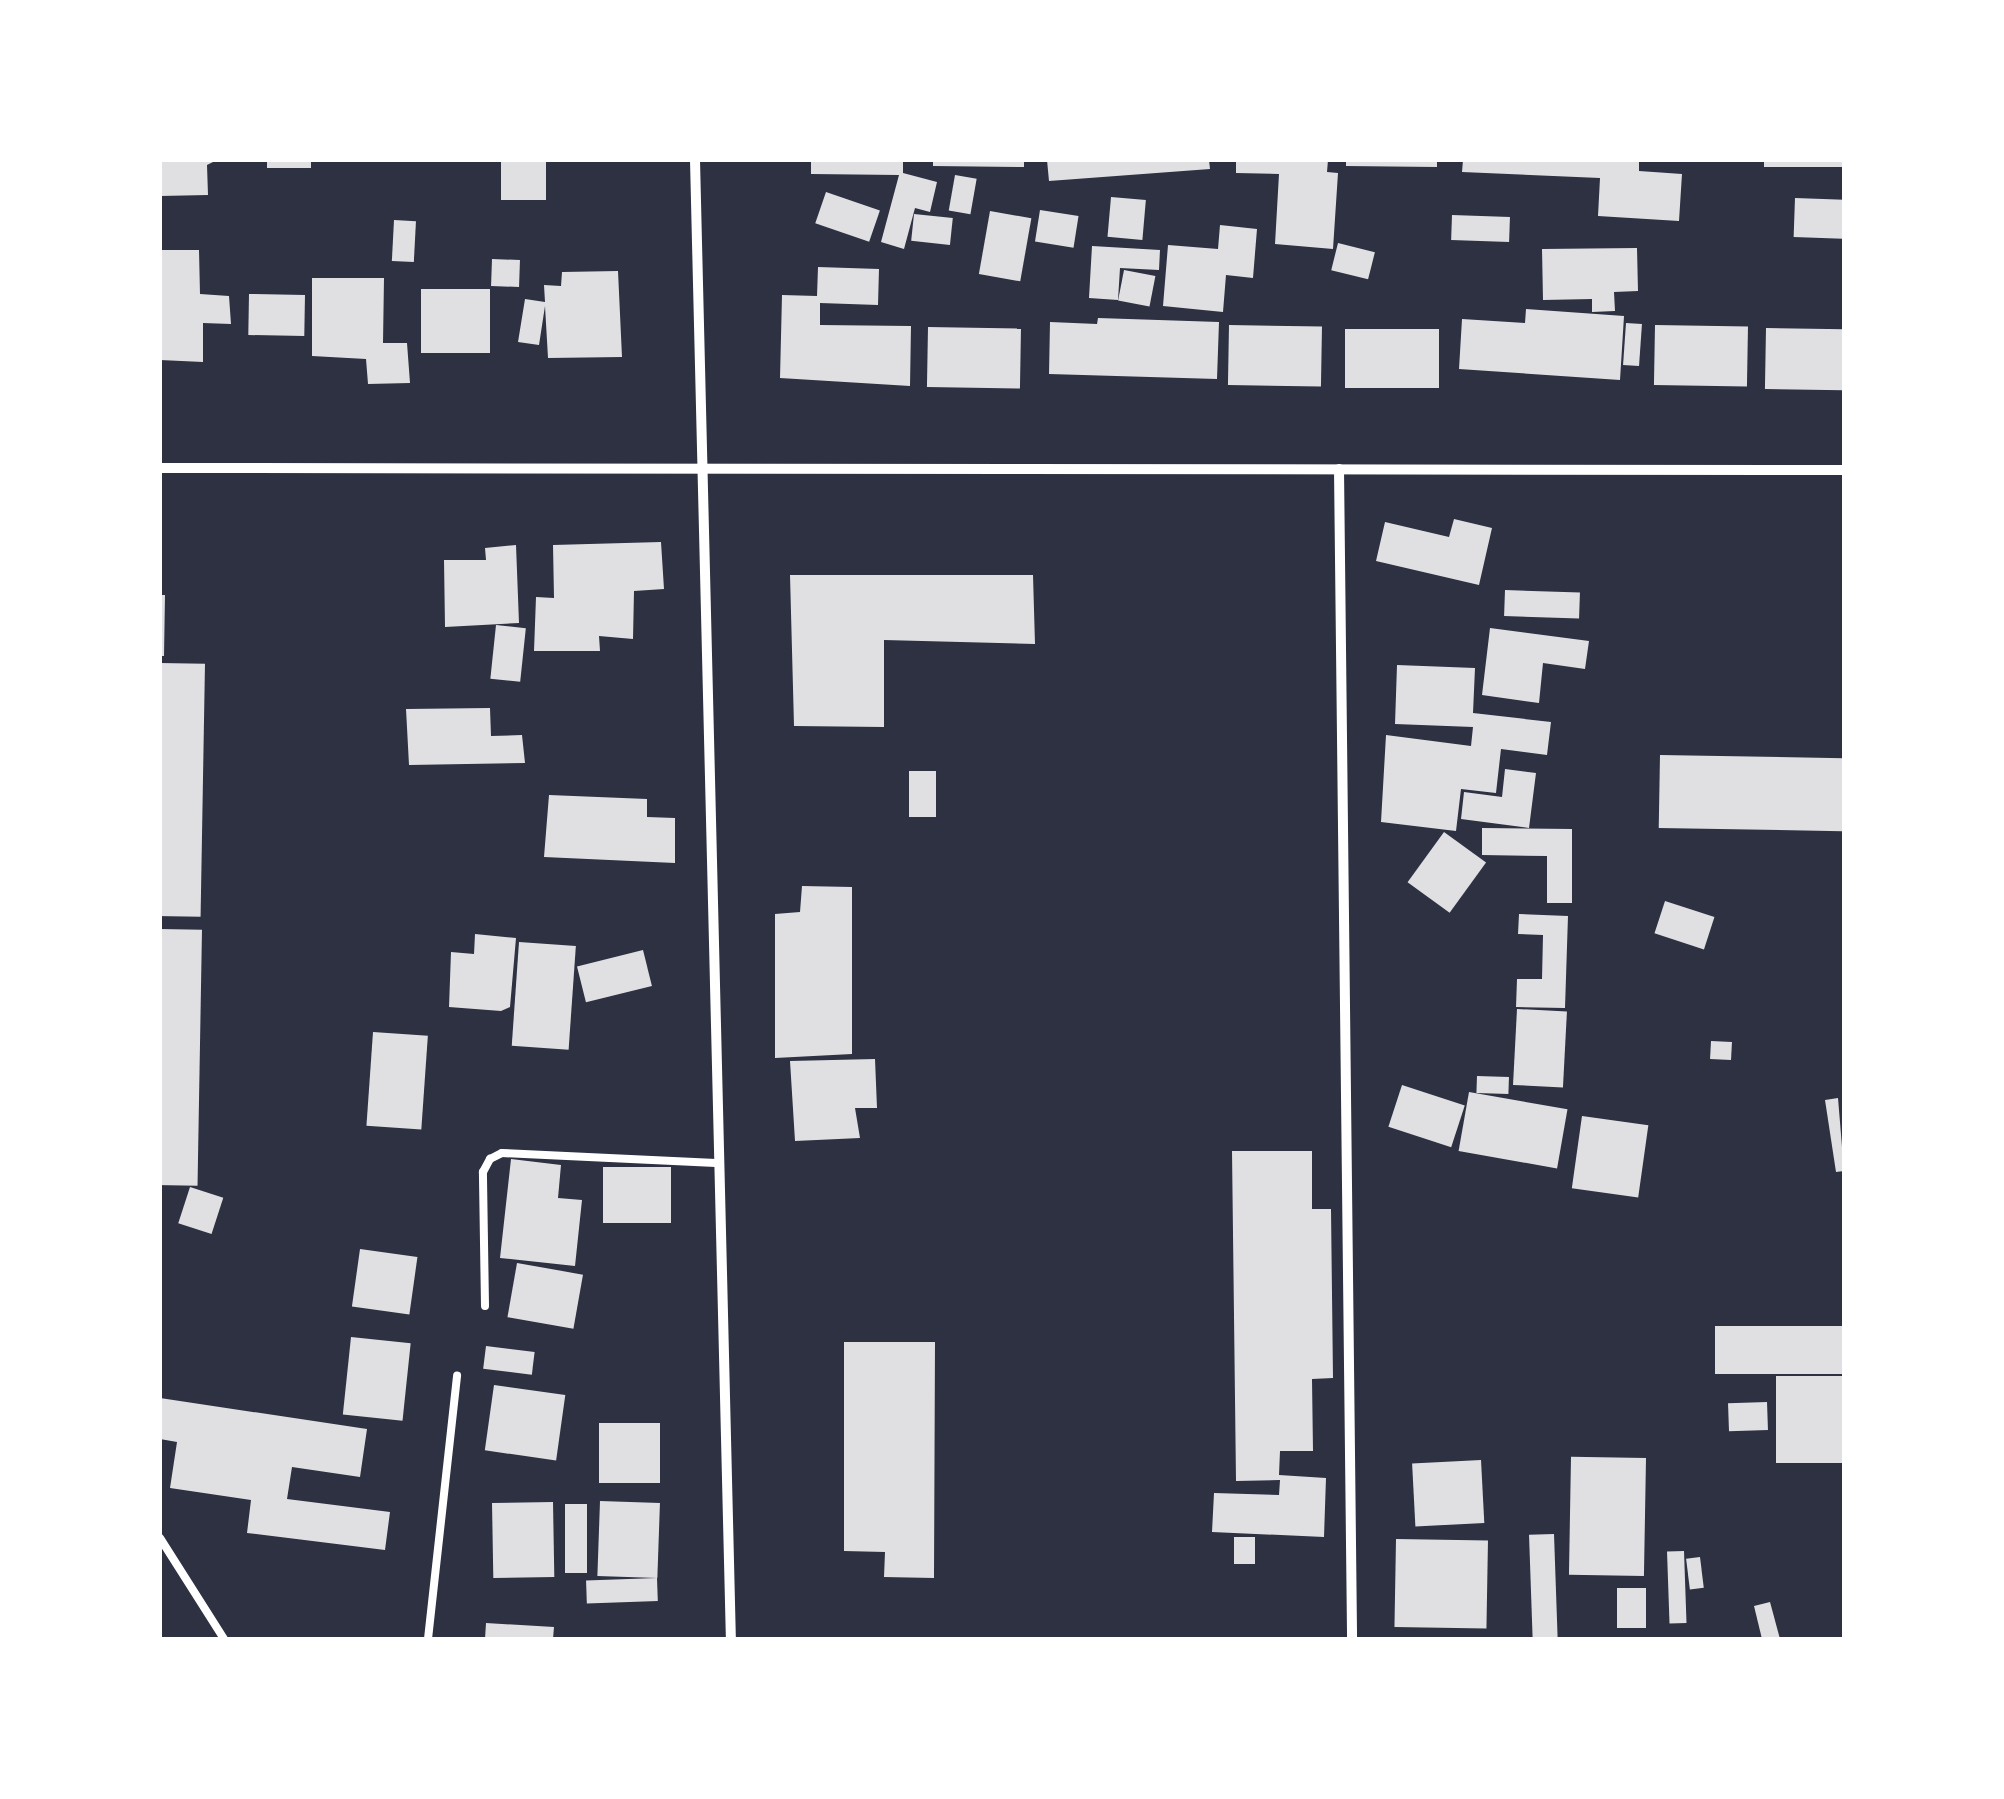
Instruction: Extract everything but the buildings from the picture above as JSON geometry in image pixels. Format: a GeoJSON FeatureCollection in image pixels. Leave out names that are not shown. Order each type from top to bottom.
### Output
{"type":"FeatureCollection","features":[{"type":"Feature","properties":{"kind":"street"},"geometry":{"type":"LineString","coordinates":[[695,160],[705,468],[716,1162],[731,1639]]}},
{"type":"Feature","properties":{"kind":"street"},"geometry":{"type":"LineString","coordinates":[[160,468],[1844,470]]}},
{"type":"Feature","properties":{"kind":"street"},"geometry":{"type":"LineString","coordinates":[[1339,469],[1352,1639]]}},
{"type":"Feature","properties":{"kind":"lane"},"geometry":{"type":"LineString","coordinates":[[486,1306],[483,1172],[490,1159],[502,1154],[716,1162]]}},
{"type":"Feature","properties":{"kind":"lane"},"geometry":{"type":"LineString","coordinates":[[428,1639],[457,1376]]}},
{"type":"Feature","properties":{"kind":"lane"},"geometry":{"type":"LineString","coordinates":[[160,1538],[224,1639]]}}]}
